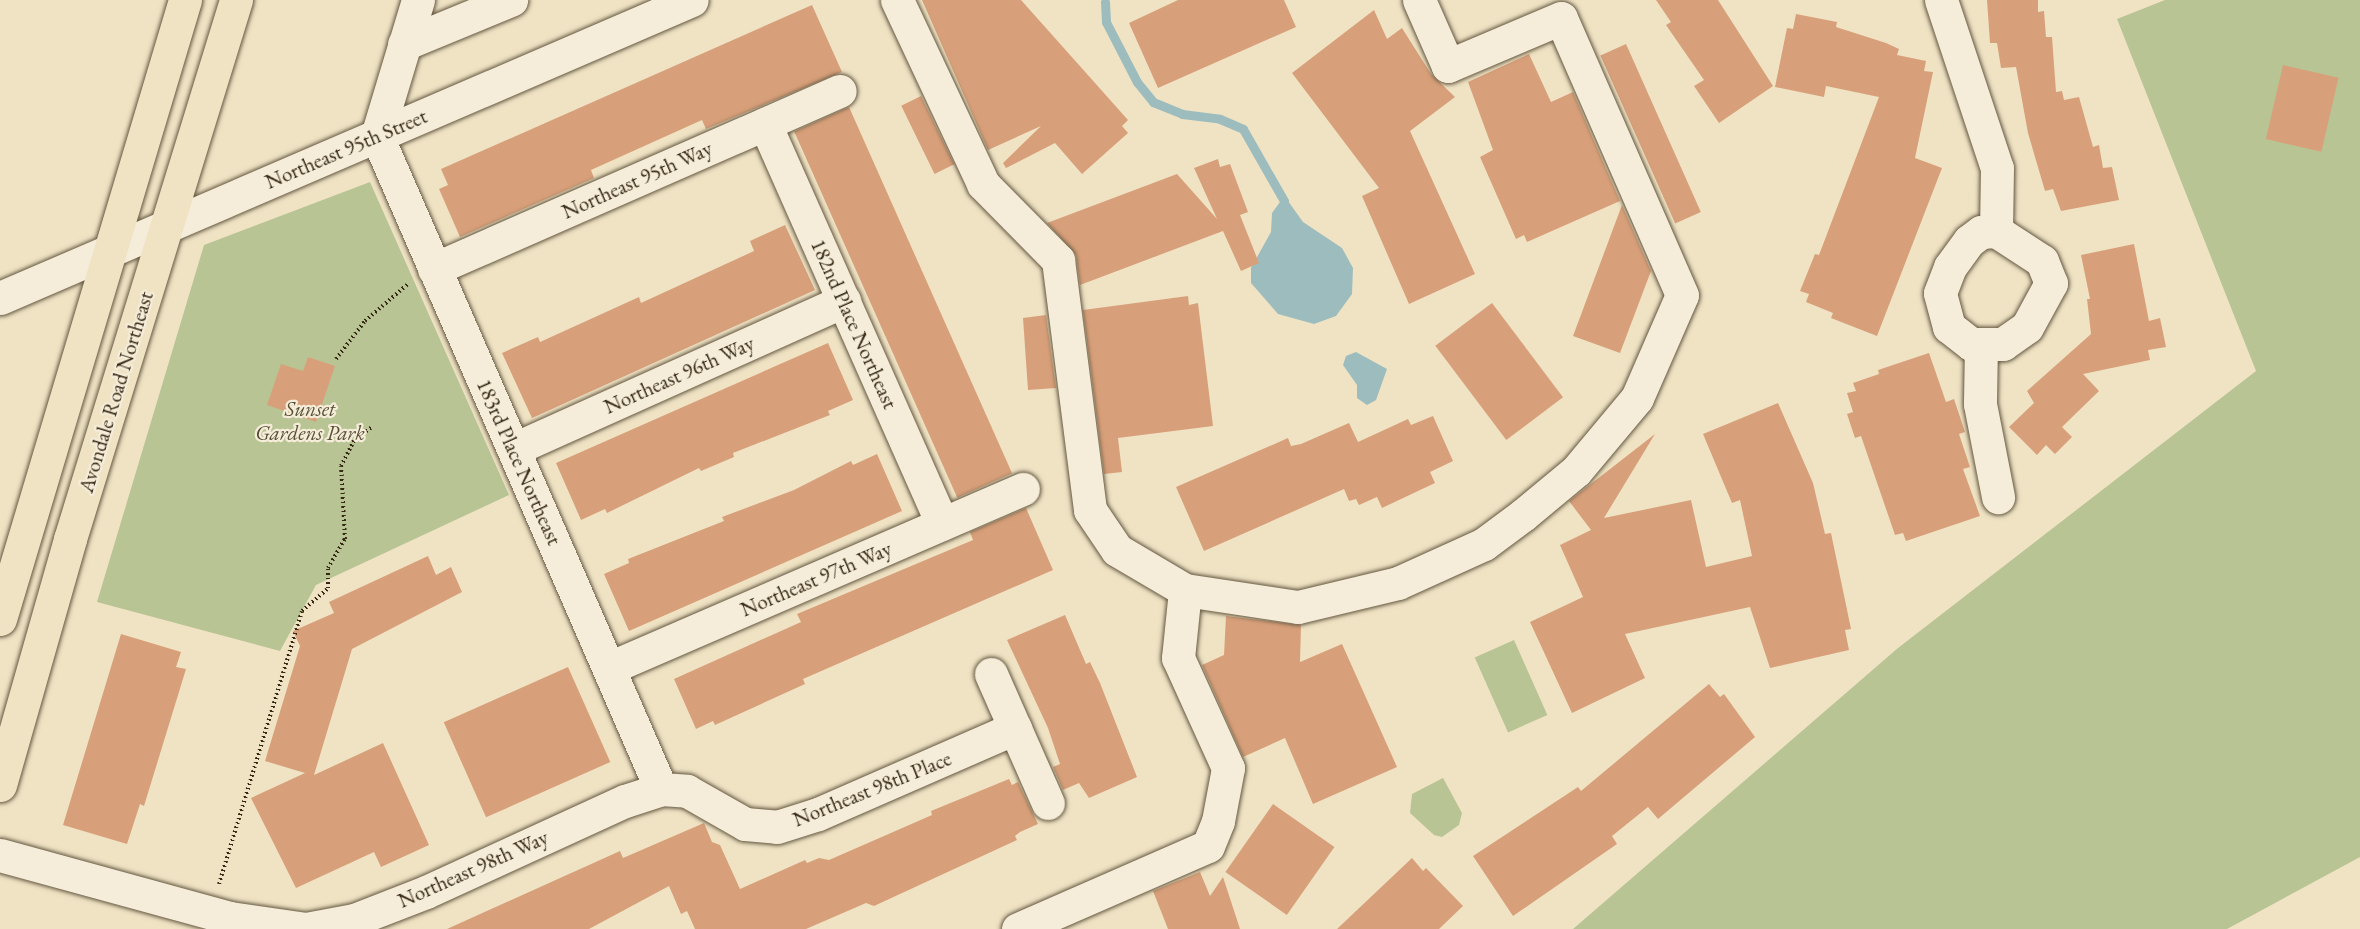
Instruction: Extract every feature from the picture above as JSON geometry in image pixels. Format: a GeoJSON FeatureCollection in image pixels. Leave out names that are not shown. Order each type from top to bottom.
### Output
{"type":"FeatureCollection","features":[{"type":"Feature","properties":{"kind":"main road","name":"Avondale Road Northeast"},"geometry":{"type":"LineString","coordinates":[[0,619],[185,0]]}},
{"type":"Feature","properties":{"kind":"main road","name":"Avondale Road Northeast"},"geometry":{"type":"LineString","coordinates":[[0,785],[67,550],[237,0]]}},
{"type":"Feature","properties":{"kind":"street"},"geometry":{"type":"LineString","coordinates":[[377,136],[418,0]]}},
{"type":"Feature","properties":{"kind":"street"},"geometry":{"type":"LineString","coordinates":[[404,44],[511,0]]}},
{"type":"Feature","properties":{"kind":"street","name":"Northeast 95th Street"},"geometry":{"type":"LineString","coordinates":[[0,298],[692,0]]}},
{"type":"Feature","properties":{"kind":"street"},"geometry":{"type":"LineString","coordinates":[[897,0],[983,184],[1058,260],[1090,510],[1117,550],[1185,590],[1298,607],[1398,583],[1484,544],[1576,471],[1637,398],[1682,295],[1562,18],[1448,66],[1419,0]]}},
{"type":"Feature","properties":{"kind":"street"},"geometry":{"type":"LineString","coordinates":[[1941,0],[1997,168],[1996,231]]}},
{"type":"Feature","properties":{"kind":"street","name":"Northeast 95th Way"},"geometry":{"type":"LineString","coordinates":[[421,276],[840,91]]}},
{"type":"Feature","properties":{"kind":"street","name":"182nd Place Northeast"},"geometry":{"type":"LineString","coordinates":[[765,124],[942,524]]}},
{"type":"Feature","properties":{"kind":"street","name":"183rd Place Northeast"},"geometry":{"type":"LineString","coordinates":[[377,136],[421,276],[514,448],[661,789]]}},
{"type":"Feature","properties":{"kind":"street"},"geometry":{"type":"LineString","coordinates":[[1996,231],[2042,261],[2051,283],[2027,327],[2003,344],[1971,344],[1949,327],[1940,293],[1950,267],[1969,241],[1981,232],[1996,231]]}},
{"type":"Feature","properties":{"kind":"street","name":"Northeast 96th Way"},"geometry":{"type":"LineString","coordinates":[[514,448],[844,301]]}},
{"type":"Feature","properties":{"kind":"street"},"geometry":{"type":"LineString","coordinates":[[1981,344],[1980,404],[1998,497]]}},
{"type":"Feature","properties":{"kind":"street","name":"Northeast 97th Way"},"geometry":{"type":"LineString","coordinates":[[609,668],[1023,489]]}},
{"type":"Feature","properties":{"kind":"street"},"geometry":{"type":"LineString","coordinates":[[1021,928],[1208,846],[1218,821],[1228,768],[1178,658],[1185,590]]}},
{"type":"Feature","properties":{"kind":"street"},"geometry":{"type":"LineString","coordinates":[[991,674],[1048,803]]}},
{"type":"Feature","properties":{"kind":"street","name":"Northeast 98th Place"},"geometry":{"type":"LineString","coordinates":[[661,789],[687,792],[745,824],[777,827],[818,814],[1015,728]]}},
{"type":"Feature","properties":{"kind":"street","name":"Northeast 98th Way"},"geometry":{"type":"LineString","coordinates":[[0,855],[230,918],[306,929],[354,920],[426,892],[625,801],[661,789]]}},
{"type":"Feature","properties":{"kind":"path"},"geometry":{"type":"LineString","coordinates":[[336,359],[365,321],[421,276]]}},
{"type":"Feature","properties":{"kind":"path"},"geometry":{"type":"LineString","coordinates":[[219,885],[302,611],[328,588],[328,568],[345,538],[341,466],[355,440],[372,427]]}},
{"type":"Feature","properties":{"kind":"green space"},"geometry":{"type":"Polygon","coordinates":[[[2165,0],[2360,0],[2360,857],[2227,929],[1573,929],[1898,648],[2256,371],[2117,19],[2165,0]]]}},
{"type":"Feature","properties":{"kind":"green space","name":"Sunset Gardens Park"},"geometry":{"type":"Polygon","coordinates":[[[370,182],[509,495],[316,585],[280,651],[97,602],[204,245],[370,182]]]}},
{"type":"Feature","properties":{"kind":"green space"},"geometry":{"type":"Polygon","coordinates":[[[1514,640],[1547,715],[1508,732],[1475,657],[1514,640]]]}},
{"type":"Feature","properties":{"kind":"green space"},"geometry":{"type":"Polygon","coordinates":[[[1443,778],[1462,813],[1459,825],[1442,837],[1434,835],[1410,813],[1412,794],[1443,778]]]}},
{"type":"Feature","properties":{"kind":"water"},"geometry":{"type":"Polygon","coordinates":[[[1288,201],[1303,222],[1342,248],[1353,268],[1352,294],[1336,316],[1314,324],[1278,314],[1251,283],[1251,268],[1271,232],[1272,213],[1280,202],[1288,201]]]}},
{"type":"Feature","properties":{"kind":"water"},"geometry":{"type":"Polygon","coordinates":[[[1356,352],[1387,369],[1376,400],[1367,405],[1357,398],[1357,385],[1343,365],[1346,356],[1356,352]]]}},
{"type":"Feature","properties":{"kind":"building"},"geometry":{"type":"Polygon","coordinates":[[[922,0],[1021,0],[1128,120],[1122,126],[1128,133],[1082,174],[1055,143],[1006,168],[1003,163],[1041,126],[988,150],[922,0]]]}},
{"type":"Feature","properties":{"kind":"building"},"geometry":{"type":"Polygon","coordinates":[[[1178,0],[1284,0],[1296,27],[1158,88],[1129,23],[1178,0]]]}},
{"type":"Feature","properties":{"kind":"building"},"geometry":{"type":"Polygon","coordinates":[[[1656,0],[1718,0],[1773,86],[1719,123],[1694,86],[1704,80],[1666,25],[1671,22],[1656,0]]]}},
{"type":"Feature","properties":{"kind":"building"},"geometry":{"type":"Polygon","coordinates":[[[1987,0],[2038,0],[2038,12],[2044,11],[2046,37],[2052,37],[2056,92],[2062,91],[2064,100],[2079,97],[2093,147],[2099,145],[2103,168],[2112,167],[2119,200],[2061,211],[2053,189],[2045,191],[2028,133],[2016,67],[2001,68],[1997,43],[1990,43],[1987,0]]]}},
{"type":"Feature","properties":{"kind":"building"},"geometry":{"type":"Polygon","coordinates":[[[812,5],[842,72],[706,129],[702,120],[591,170],[594,178],[460,237],[439,189],[448,185],[441,169],[812,5]]]}},
{"type":"Feature","properties":{"kind":"building"},"geometry":{"type":"Polygon","coordinates":[[[1374,10],[1387,39],[1402,28],[1431,74],[1455,97],[1410,131],[1475,274],[1409,304],[1362,196],[1379,188],[1292,73],[1374,10]]]}},
{"type":"Feature","properties":{"kind":"building"},"geometry":{"type":"Polygon","coordinates":[[[1796,14],[1837,22],[1836,27],[1899,49],[1897,55],[1926,61],[1924,71],[1933,72],[1915,158],[1942,168],[1877,336],[1831,318],[1833,313],[1806,302],[1809,294],[1800,291],[1815,254],[1819,255],[1879,97],[1826,86],[1824,97],[1775,87],[1787,28],[1793,29],[1796,14]]]}},
{"type":"Feature","properties":{"kind":"building"},"geometry":{"type":"Polygon","coordinates":[[[1626,44],[1701,212],[1675,223],[1600,55],[1626,44]]]}},
{"type":"Feature","properties":{"kind":"building"},"geometry":{"type":"Polygon","coordinates":[[[1529,54],[1551,102],[1573,92],[1620,201],[1527,242],[1524,235],[1516,239],[1480,157],[1493,150],[1468,82],[1529,54]]]}},
{"type":"Feature","properties":{"kind":"building"},"geometry":{"type":"Polygon","coordinates":[[[2283,65],[2339,78],[2321,152],[2266,139],[2283,65]]]}},
{"type":"Feature","properties":{"kind":"building"},"geometry":{"type":"Polygon","coordinates":[[[921,96],[954,164],[935,174],[901,106],[921,96]]]}},
{"type":"Feature","properties":{"kind":"building"},"geometry":{"type":"Polygon","coordinates":[[[849,107],[1012,473],[957,498],[794,131],[849,107]]]}},
{"type":"Feature","properties":{"kind":"building"},"geometry":{"type":"Polygon","coordinates":[[[1218,159],[1220,167],[1230,164],[1248,212],[1240,215],[1259,263],[1241,271],[1223,231],[1080,285],[1076,255],[1047,223],[1177,174],[1217,219],[1194,168],[1218,159]]]}},
{"type":"Feature","properties":{"kind":"building"},"geometry":{"type":"Polygon","coordinates":[[[1622,205],[1651,271],[1620,353],[1573,336],[1622,205]]]}},
{"type":"Feature","properties":{"kind":"building"},"geometry":{"type":"Polygon","coordinates":[[[785,225],[815,290],[532,418],[502,353],[538,337],[540,342],[639,297],[641,303],[754,251],[750,241],[785,225]]]}},
{"type":"Feature","properties":{"kind":"building"},"geometry":{"type":"Polygon","coordinates":[[[2134,244],[2149,321],[2160,318],[2166,347],[2148,350],[2150,360],[2083,374],[2099,391],[2062,427],[2072,437],[2055,454],[2046,445],[2037,455],[2009,427],[2034,403],[2027,391],[2091,334],[2087,299],[2090,299],[2081,255],[2134,244]]]}},
{"type":"Feature","properties":{"kind":"building"},"geometry":{"type":"Polygon","coordinates":[[[1188,296],[1189,305],[1198,303],[1213,426],[1118,438],[1122,472],[1104,474],[1083,310],[1188,296]]]}},
{"type":"Feature","properties":{"kind":"building"},"geometry":{"type":"Polygon","coordinates":[[[1492,303],[1563,397],[1506,440],[1435,346],[1492,303]]]}},
{"type":"Feature","properties":{"kind":"building"},"geometry":{"type":"Polygon","coordinates":[[[1046,315],[1056,388],[1028,390],[1023,318],[1046,315]]]}},
{"type":"Feature","properties":{"kind":"building"},"geometry":{"type":"Polygon","coordinates":[[[828,343],[853,400],[828,411],[830,415],[733,453],[734,457],[701,471],[699,468],[607,513],[605,509],[581,520],[556,463],[828,343]]]}},
{"type":"Feature","properties":{"kind":"building"},"geometry":{"type":"Polygon","coordinates":[[[1929,353],[1946,402],[1954,399],[1965,432],[1959,434],[1970,467],[1963,469],[1980,516],[1906,541],[1903,533],[1895,535],[1861,436],[1855,438],[1847,414],[1853,412],[1847,393],[1856,391],[1853,383],[1879,374],[1878,370],[1929,353]]]}},
{"type":"Feature","properties":{"kind":"building"},"geometry":{"type":"Polygon","coordinates":[[[308,357],[335,366],[316,422],[267,405],[281,364],[303,371],[308,357]]]}},
{"type":"Feature","properties":{"kind":"building"},"geometry":{"type":"Polygon","coordinates":[[[1778,403],[1813,483],[1825,534],[1831,533],[1851,629],[1845,630],[1849,650],[1770,668],[1750,607],[1625,634],[1645,678],[1572,713],[1530,622],[1583,597],[1560,545],[1591,530],[1569,501],[1655,434],[1604,518],[1691,500],[1706,567],[1752,556],[1740,500],[1732,503],[1703,434],[1778,403]]]}},
{"type":"Feature","properties":{"kind":"building"},"geometry":{"type":"Polygon","coordinates":[[[1433,416],[1453,461],[1430,472],[1435,483],[1382,508],[1377,497],[1359,505],[1356,499],[1349,501],[1344,489],[1204,551],[1176,487],[1288,438],[1291,446],[1301,444],[1349,423],[1358,442],[1408,419],[1411,425],[1433,416]]]}},
{"type":"Feature","properties":{"kind":"building"},"geometry":{"type":"Polygon","coordinates":[[[877,454],[902,511],[629,631],[604,574],[629,563],[628,559],[724,521],[722,517],[794,490],[851,461],[853,465],[877,454]]]}},
{"type":"Feature","properties":{"kind":"building"},"geometry":{"type":"Polygon","coordinates":[[[1026,508],[1053,570],[803,679],[805,684],[715,725],[713,721],[696,729],[674,679],[801,622],[797,614],[973,540],[970,532],[1026,508]]]}},
{"type":"Feature","properties":{"kind":"building"},"geometry":{"type":"Polygon","coordinates":[[[428,556],[436,575],[451,567],[462,592],[352,649],[314,775],[383,743],[429,845],[381,867],[374,852],[296,888],[251,798],[305,773],[265,761],[300,646],[293,631],[334,613],[329,602],[428,556]]]}},
{"type":"Feature","properties":{"kind":"building"},"geometry":{"type":"Polygon","coordinates":[[[1065,615],[1086,664],[1090,662],[1100,683],[1137,777],[1089,798],[1079,783],[1063,790],[1053,767],[1060,764],[1048,728],[1007,640],[1065,615]]]}},
{"type":"Feature","properties":{"kind":"building"},"geometry":{"type":"Polygon","coordinates":[[[1226,616],[1301,625],[1300,662],[1342,644],[1397,767],[1313,804],[1285,738],[1243,757],[1202,665],[1224,655],[1226,616]]]}},
{"type":"Feature","properties":{"kind":"building"},"geometry":{"type":"Polygon","coordinates":[[[121,634],[181,652],[176,667],[186,669],[144,806],[140,804],[127,844],[63,825],[121,634]]]}},
{"type":"Feature","properties":{"kind":"building"},"geometry":{"type":"Polygon","coordinates":[[[568,667],[610,762],[486,817],[444,722],[568,667]]]}},
{"type":"Feature","properties":{"kind":"building"},"geometry":{"type":"Polygon","coordinates":[[[1709,684],[1720,697],[1724,694],[1755,737],[1658,819],[1648,807],[1612,836],[1617,844],[1513,916],[1473,856],[1578,787],[1581,791],[1709,684]]]}},
{"type":"Feature","properties":{"kind":"building"},"geometry":{"type":"Polygon","coordinates":[[[1009,779],[1012,785],[1018,782],[1038,824],[1020,832],[1015,836],[1017,840],[874,906],[866,903],[806,929],[695,929],[687,911],[681,914],[669,886],[589,929],[447,929],[620,851],[623,858],[704,823],[712,842],[720,845],[740,889],[805,860],[807,863],[819,858],[829,860],[932,815],[931,811],[1009,779]]]}},
{"type":"Feature","properties":{"kind":"building"},"geometry":{"type":"Polygon","coordinates":[[[1273,804],[1334,847],[1287,915],[1225,872],[1273,804]]]}},
{"type":"Feature","properties":{"kind":"building"},"geometry":{"type":"Polygon","coordinates":[[[1412,858],[1423,871],[1426,868],[1463,906],[1439,929],[1337,929],[1412,858]]]}},
{"type":"Feature","properties":{"kind":"building"},"geometry":{"type":"Polygon","coordinates":[[[1200,872],[1210,896],[1223,877],[1240,929],[1168,929],[1153,891],[1200,872]]]}},
{"type":"Feature","properties":{"kind":"waterway"},"geometry":{"type":"LineString","coordinates":[[1105,2],[1106,22],[1137,82],[1153,102],[1182,114],[1220,119],[1243,129],[1284,201]]}}]}
